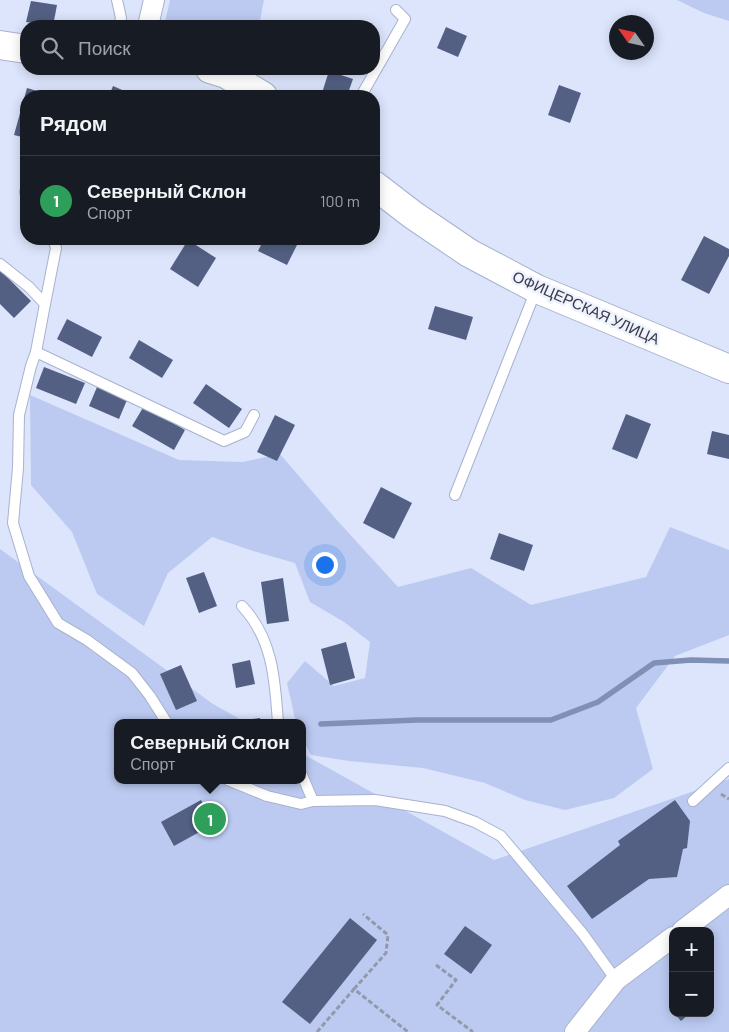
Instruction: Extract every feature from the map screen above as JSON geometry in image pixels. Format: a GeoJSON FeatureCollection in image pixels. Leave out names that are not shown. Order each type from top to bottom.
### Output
{"type":"FeatureCollection","features":[{"type":"Feature","properties":{"kind":"street"},"geometry":{"type":"LineString","coordinates":[[149,20],[154,0]]}},
{"type":"Feature","properties":{"kind":"street"},"geometry":{"type":"LineString","coordinates":[[0,46],[20,48]]}},
{"type":"Feature","properties":{"kind":"street"},"geometry":{"type":"LineString","coordinates":[[228,75],[253,90]]}},
{"type":"Feature","properties":{"kind":"street","name":"ОФИЦЕРСКАЯ УЛИЦА"},"geometry":{"type":"LineString","coordinates":[[380,190],[413,215],[469,253],[537,289],[729,369]]}},
{"type":"Feature","properties":{"kind":"street"},"geometry":{"type":"LineString","coordinates":[[687,927],[729,896]]}},
{"type":"Feature","properties":{"kind":"street"},"geometry":{"type":"LineString","coordinates":[[575,1032],[616,980],[669,941]]}},
{"type":"Feature","properties":{"kind":"lane"},"geometry":{"type":"LineString","coordinates":[[117,0],[120,20]]}},
{"type":"Feature","properties":{"kind":"lane"},"geometry":{"type":"LineString","coordinates":[[380,62],[405,18],[396,10]]}},
{"type":"Feature","properties":{"kind":"lane"},"geometry":{"type":"LineString","coordinates":[[364,90],[373,75]]}},
{"type":"Feature","properties":{"kind":"lane"},"geometry":{"type":"LineString","coordinates":[[55,245],[56,248],[36,352],[18,415],[18,468],[13,523],[29,576],[58,623],[87,640],[132,673],[164,719]]}},
{"type":"Feature","properties":{"kind":"lane"},"geometry":{"type":"LineString","coordinates":[[0,264],[29,287],[45,304]]}},
{"type":"Feature","properties":{"kind":"lane"},"geometry":{"type":"LineString","coordinates":[[455,495],[537,289]]}},
{"type":"Feature","properties":{"kind":"lane"},"geometry":{"type":"LineString","coordinates":[[36,352],[224,441],[245,432],[254,415]]}},
{"type":"Feature","properties":{"kind":"lane"},"geometry":{"type":"LineString","coordinates":[[242,606],[252,617],[270,654],[278,719]]}},
{"type":"Feature","properties":{"kind":"lane"},"geometry":{"type":"LineString","coordinates":[[693,802],[729,768]]}},
{"type":"Feature","properties":{"kind":"lane"},"geometry":{"type":"LineString","coordinates":[[238,784],[268,796],[301,804],[313,801],[375,800],[445,811],[476,822],[501,836],[583,934],[616,980]]}},
{"type":"Feature","properties":{"kind":"lane"},"geometry":{"type":"LineString","coordinates":[[306,784],[313,801]]}},
{"type":"Feature","properties":{"kind":"path"},"geometry":{"type":"LineString","coordinates":[[317,1032],[386,953],[388,935],[363,914]]}},
{"type":"Feature","properties":{"kind":"path"},"geometry":{"type":"LineString","coordinates":[[436,965],[456,980],[437,1005],[473,1032]]}},
{"type":"Feature","properties":{"kind":"path"},"geometry":{"type":"LineString","coordinates":[[354,989],[408,1032]]}},
{"type":"Feature","properties":{"kind":"shaded area"},"geometry":{"type":"Polygon","coordinates":[[[170,0],[264,0],[260,20],[165,20],[170,0]]]}},
{"type":"Feature","properties":{"kind":"shaded area"},"geometry":{"type":"Polygon","coordinates":[[[677,0],[729,0],[729,21],[704,13],[677,0]]]}},
{"type":"Feature","properties":{"kind":"shaded area"},"geometry":{"type":"Polygon","coordinates":[[[30,395],[179,460],[243,462],[280,454],[398,587],[471,568],[531,605],[646,577],[670,527],[729,550],[729,635],[675,656],[636,708],[653,769],[614,798],[565,810],[525,800],[485,783],[423,768],[349,761],[311,755],[306,746],[306,719],[295,719],[287,683],[305,661],[334,686],[365,678],[370,642],[344,622],[310,602],[295,563],[212,537],[168,573],[144,626],[97,594],[72,532],[31,485],[30,395]]]}},
{"type":"Feature","properties":{"kind":"shaded area"},"geometry":{"type":"Polygon","coordinates":[[[0,549],[213,704],[240,719],[114,719],[114,784],[306,784],[306,756],[494,860],[729,779],[729,1032],[0,1032],[0,549]]]}},
{"type":"Feature","properties":{"kind":"building"},"geometry":{"type":"Polygon","coordinates":[[[31,1],[57,5],[54,20],[26,20],[31,1]]]}},
{"type":"Feature","properties":{"kind":"building"},"geometry":{"type":"Polygon","coordinates":[[[446,27],[467,36],[458,57],[437,48],[446,27]]]}},
{"type":"Feature","properties":{"kind":"building"},"geometry":{"type":"Polygon","coordinates":[[[328,75],[341,75],[353,79],[349,90],[323,90],[328,75]]]}},
{"type":"Feature","properties":{"kind":"building"},"geometry":{"type":"Polygon","coordinates":[[[559,85],[581,93],[570,123],[548,115],[559,85]]]}},
{"type":"Feature","properties":{"kind":"building"},"geometry":{"type":"Polygon","coordinates":[[[113,86],[122,90],[111,90],[113,86]]]}},
{"type":"Feature","properties":{"kind":"building"},"geometry":{"type":"Polygon","coordinates":[[[20,113],[20,136],[14,135],[20,113]]]}},
{"type":"Feature","properties":{"kind":"building"},"geometry":{"type":"Polygon","coordinates":[[[704,236],[729,249],[729,256],[709,294],[681,280],[704,236]]]}},
{"type":"Feature","properties":{"kind":"building"},"geometry":{"type":"Polygon","coordinates":[[[185,245],[196,245],[216,258],[198,287],[170,269],[185,245]]]}},
{"type":"Feature","properties":{"kind":"building"},"geometry":{"type":"Polygon","coordinates":[[[261,245],[297,245],[287,265],[258,251],[261,245]]]}},
{"type":"Feature","properties":{"kind":"building"},"geometry":{"type":"Polygon","coordinates":[[[0,270],[31,301],[14,318],[0,304],[0,270]]]}},
{"type":"Feature","properties":{"kind":"building"},"geometry":{"type":"Polygon","coordinates":[[[435,306],[473,317],[466,340],[428,329],[435,306]]]}},
{"type":"Feature","properties":{"kind":"building"},"geometry":{"type":"Polygon","coordinates":[[[67,319],[102,337],[92,357],[57,339],[67,319]]]}},
{"type":"Feature","properties":{"kind":"building"},"geometry":{"type":"Polygon","coordinates":[[[139,340],[173,360],[162,378],[129,358],[139,340]]]}},
{"type":"Feature","properties":{"kind":"building"},"geometry":{"type":"Polygon","coordinates":[[[44,367],[85,383],[76,404],[36,388],[44,367]]]}},
{"type":"Feature","properties":{"kind":"building"},"geometry":{"type":"Polygon","coordinates":[[[206,384],[242,409],[229,428],[193,403],[206,384]]]}},
{"type":"Feature","properties":{"kind":"building"},"geometry":{"type":"Polygon","coordinates":[[[97,387],[127,400],[119,419],[89,406],[97,387]]]}},
{"type":"Feature","properties":{"kind":"building"},"geometry":{"type":"Polygon","coordinates":[[[144,406],[185,430],[174,450],[132,426],[144,406]]]}},
{"type":"Feature","properties":{"kind":"building"},"geometry":{"type":"Polygon","coordinates":[[[626,414],[651,424],[637,459],[612,449],[626,414]]]}},
{"type":"Feature","properties":{"kind":"building"},"geometry":{"type":"Polygon","coordinates":[[[275,415],[295,425],[277,461],[257,452],[275,415]]]}},
{"type":"Feature","properties":{"kind":"building"},"geometry":{"type":"Polygon","coordinates":[[[712,431],[729,435],[729,459],[707,454],[712,431]]]}},
{"type":"Feature","properties":{"kind":"building"},"geometry":{"type":"Polygon","coordinates":[[[381,487],[412,503],[394,539],[363,523],[381,487]]]}},
{"type":"Feature","properties":{"kind":"building"},"geometry":{"type":"Polygon","coordinates":[[[499,533],[533,545],[524,571],[490,559],[499,533]]]}},
{"type":"Feature","properties":{"kind":"building"},"geometry":{"type":"Polygon","coordinates":[[[204,572],[217,606],[199,613],[186,578],[204,572]]]}},
{"type":"Feature","properties":{"kind":"building"},"geometry":{"type":"Polygon","coordinates":[[[283,578],[289,621],[267,624],[261,582],[283,578]]]}},
{"type":"Feature","properties":{"kind":"building"},"geometry":{"type":"Polygon","coordinates":[[[346,642],[355,678],[330,685],[321,649],[346,642]]]}},
{"type":"Feature","properties":{"kind":"building"},"geometry":{"type":"Polygon","coordinates":[[[250,660],[255,684],[236,688],[232,664],[250,660]]]}},
{"type":"Feature","properties":{"kind":"building"},"geometry":{"type":"Polygon","coordinates":[[[181,665],[197,701],[176,710],[160,674],[181,665]]]}},
{"type":"Feature","properties":{"kind":"building"},"geometry":{"type":"Polygon","coordinates":[[[201,800],[214,824],[174,846],[161,822],[201,800]]]}},
{"type":"Feature","properties":{"kind":"building"},"geometry":{"type":"Polygon","coordinates":[[[675,800],[690,821],[687,848],[683,849],[677,877],[649,879],[592,919],[567,886],[620,845],[618,841],[675,800]]]}},
{"type":"Feature","properties":{"kind":"building"},"geometry":{"type":"Polygon","coordinates":[[[350,918],[377,940],[310,1024],[282,1002],[350,918]]]}},
{"type":"Feature","properties":{"kind":"building"},"geometry":{"type":"Polygon","coordinates":[[[465,926],[492,945],[471,974],[444,954],[465,926]]]}},
{"type":"Feature","properties":{"kind":"building"},"geometry":{"type":"Polygon","coordinates":[[[678,1017],[686,1017],[681,1021],[678,1017]]]}},
{"type":"Feature","properties":{"kind":"waterway"},"geometry":{"type":"LineString","coordinates":[[321,724],[417,720],[551,720],[598,702],[654,663],[691,660],[729,661]]}},
{"type":"Feature","properties":{"kind":"place","name":"Северный Склон"},"geometry":{"type":"Point","coordinates":[210,819]}}]}
